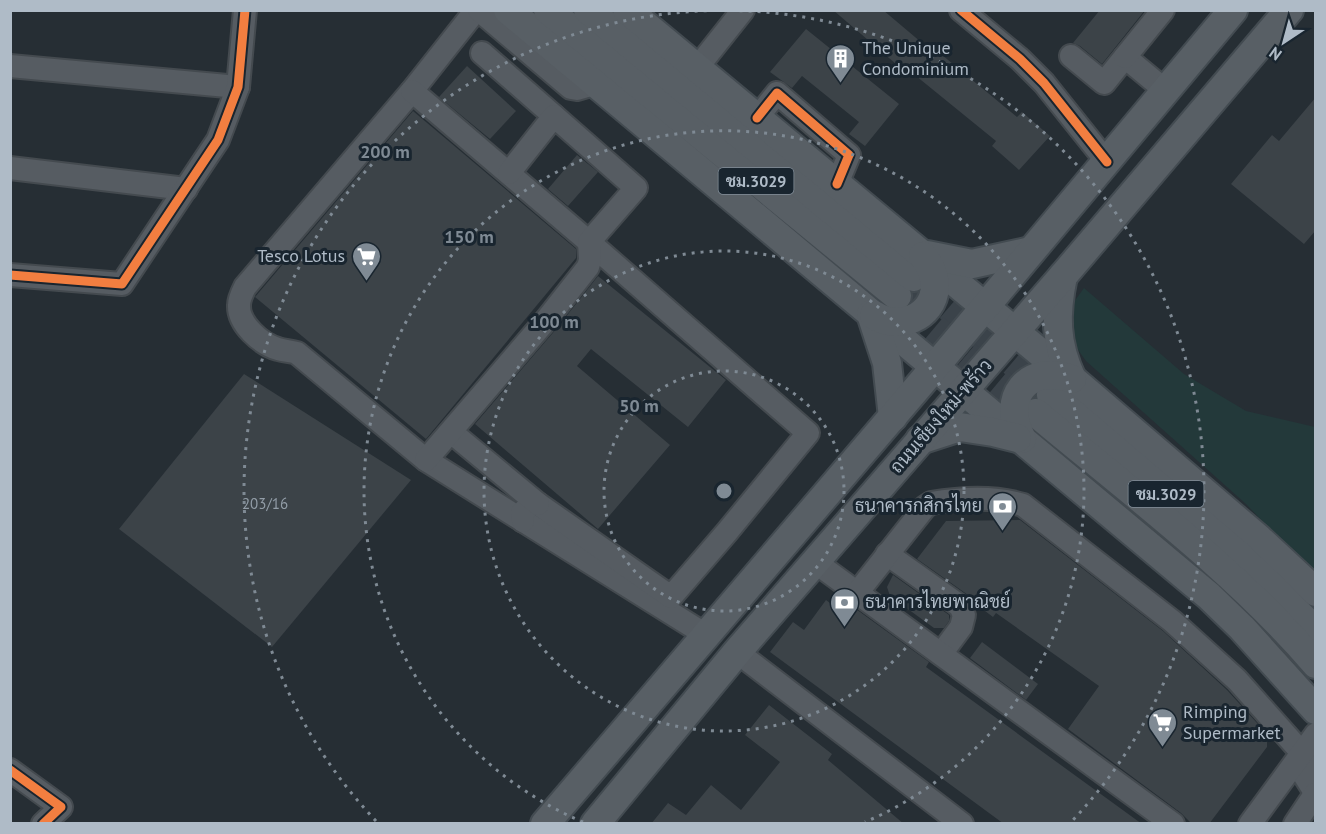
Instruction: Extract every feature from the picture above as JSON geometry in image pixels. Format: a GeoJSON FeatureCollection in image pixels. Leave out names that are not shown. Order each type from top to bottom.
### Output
{"type":"FeatureCollection","features":[{"type":"Feature","properties":{"kind":"main road"},"geometry":{"type":"LineString","coordinates":[[508,10],[1209,596],[1242,628],[1316,710]]}},
{"type":"Feature","properties":{"kind":"main road","name":"ชม.3029"},"geometry":{"type":"LineString","coordinates":[[548,10],[910,276]]}},
{"type":"Feature","properties":{"kind":"main road","name":"ชม.3029"},"geometry":{"type":"LineString","coordinates":[[588,10],[910,276]]}},
{"type":"Feature","properties":{"kind":"main road"},"geometry":{"type":"LineString","coordinates":[[627,10],[837,184],[910,276],[985,307],[1015,331],[1053,396],[1259,539],[1316,592]]}},
{"type":"Feature","properties":{"kind":"main road","name":"ถนนเชียงใหม่-พร้าว"},"geometry":{"type":"LineString","coordinates":[[545,824],[935,368],[1233,10]]}},
{"type":"Feature","properties":{"kind":"main road","name":"ถนนเชียงใหม่-พร้าว"},"geometry":{"type":"LineString","coordinates":[[595,824],[737,652],[1063,276],[1289,10]]}},
{"type":"Feature","properties":{"kind":"main road"},"geometry":{"type":"LineString","coordinates":[[910,276],[1031,251]]}},
{"type":"Feature","properties":{"kind":"main road"},"geometry":{"type":"LineString","coordinates":[[871,313],[881,320],[899,322],[916,317],[926,310],[935,288],[934,275],[910,276]]}},
{"type":"Feature","properties":{"kind":"main road"},"geometry":{"type":"LineString","coordinates":[[1053,396],[1064,363],[1057,306],[1063,276]]}},
{"type":"Feature","properties":{"kind":"main road"},"geometry":{"type":"LineString","coordinates":[[871,313],[887,363],[893,417]]}},
{"type":"Feature","properties":{"kind":"main road"},"geometry":{"type":"LineString","coordinates":[[1022,439],[1013,416],[1018,393],[1026,383],[1036,377],[1048,374],[1061,375],[1053,396]]}},
{"type":"Feature","properties":{"kind":"main road","name":"ชม.3029"},"geometry":{"type":"LineString","coordinates":[[1053,396],[1242,558],[1316,632]]}},
{"type":"Feature","properties":{"kind":"main road","name":"ชม.3029"},"geometry":{"type":"LineString","coordinates":[[1053,396],[1316,664]]}},
{"type":"Feature","properties":{"kind":"main road"},"geometry":{"type":"LineString","coordinates":[[919,440],[960,427],[985,430],[1022,439]]}},
{"type":"Feature","properties":{"kind":"street"},"geometry":{"type":"LineString","coordinates":[[10,275],[122,284],[218,140],[238,87],[245,10]]}},
{"type":"Feature","properties":{"kind":"street"},"geometry":{"type":"LineString","coordinates":[[594,84],[577,89],[571,88],[477,10],[412,91],[245,287],[239,306],[244,323],[261,339],[279,349],[297,353],[426,460],[706,635]]}},
{"type":"Feature","properties":{"kind":"street"},"geometry":{"type":"LineString","coordinates":[[697,68],[743,10]]}},
{"type":"Feature","properties":{"kind":"street"},"geometry":{"type":"LineString","coordinates":[[961,10],[1020,59],[1044,83],[1107,162]]}},
{"type":"Feature","properties":{"kind":"street"},"geometry":{"type":"LineString","coordinates":[[1071,56],[1104,82],[1163,10]]}},
{"type":"Feature","properties":{"kind":"street"},"geometry":{"type":"LineString","coordinates":[[426,460],[547,319],[588,267],[589,242],[636,188],[482,53]]}},
{"type":"Feature","properties":{"kind":"street"},"geometry":{"type":"LineString","coordinates":[[1125,57],[1166,91]]}},
{"type":"Feature","properties":{"kind":"street"},"geometry":{"type":"LineString","coordinates":[[10,66],[238,87]]}},
{"type":"Feature","properties":{"kind":"street"},"geometry":{"type":"LineString","coordinates":[[412,91],[808,434],[728,532],[671,597],[538,504],[451,432]]}},
{"type":"Feature","properties":{"kind":"street"},"geometry":{"type":"LineString","coordinates":[[509,173],[554,116]]}},
{"type":"Feature","properties":{"kind":"street"},"geometry":{"type":"LineString","coordinates":[[10,168],[186,189]]}},
{"type":"Feature","properties":{"kind":"street"},"geometry":{"type":"LineString","coordinates":[[857,592],[924,507],[944,501],[980,499],[1010,501],[1023,505],[1172,621],[1237,680],[1307,773]]}},
{"type":"Feature","properties":{"kind":"street"},"geometry":{"type":"LineString","coordinates":[[523,521],[522,513],[531,504],[538,504]]}},
{"type":"Feature","properties":{"kind":"street"},"geometry":{"type":"LineString","coordinates":[[887,554],[960,606],[964,615],[961,627],[941,654]]}},
{"type":"Feature","properties":{"kind":"street"},"geometry":{"type":"LineString","coordinates":[[815,562],[1173,824]]}},
{"type":"Feature","properties":{"kind":"street"},"geometry":{"type":"LineString","coordinates":[[737,652],[962,824]]}},
{"type":"Feature","properties":{"kind":"street"},"geometry":{"type":"LineString","coordinates":[[1295,824],[1316,734]]}},
{"type":"Feature","properties":{"kind":"street"},"geometry":{"type":"LineString","coordinates":[[10,770],[61,807],[43,824]]}},
{"type":"Feature","properties":{"kind":"street"},"geometry":{"type":"LineString","coordinates":[[1250,824],[1307,773]]}},
{"type":"Feature","properties":{"kind":"green space"},"geometry":{"type":"Polygon","coordinates":[[[1084,288],[1184,374],[1246,411],[1315,427],[1315,576],[1246,504],[1086,361],[1069,337],[1066,313],[1084,288]]]}},
{"type":"Feature","properties":{"kind":"building"},"geometry":{"type":"Polygon","coordinates":[[[833,10],[883,10],[928,48],[930,45],[1017,117],[1022,112],[1050,136],[1019,170],[992,146],[996,141],[905,67],[903,70],[833,10]]]}},
{"type":"Feature","properties":{"kind":"building"},"geometry":{"type":"Polygon","coordinates":[[[1100,10],[1145,10],[1102,64],[1073,43],[1100,10]]]}},
{"type":"Feature","properties":{"kind":"building","name":"The Unique Condominium"},"geometry":{"type":"Polygon","coordinates":[[[806,29],[899,104],[865,146],[849,134],[859,122],[802,76],[792,88],[770,72],[806,29]]]}},
{"type":"Feature","properties":{"kind":"building"},"geometry":{"type":"Polygon","coordinates":[[[467,66],[516,111],[490,139],[439,97],[467,66]]]}},
{"type":"Feature","properties":{"kind":"building"},"geometry":{"type":"Polygon","coordinates":[[[1316,97],[1316,230],[1304,244],[1231,184],[1272,135],[1279,141],[1316,97]]]}},
{"type":"Feature","properties":{"kind":"building"},"geometry":{"type":"Polygon","coordinates":[[[413,111],[576,249],[576,258],[426,439],[255,297],[413,111]]]}},
{"type":"Feature","properties":{"kind":"building"},"geometry":{"type":"Polygon","coordinates":[[[577,155],[598,172],[568,206],[548,189],[577,155]]]}},
{"type":"Feature","properties":{"kind":"building"},"geometry":{"type":"Polygon","coordinates":[[[598,276],[726,380],[688,427],[591,349],[577,366],[670,445],[598,529],[475,424],[598,276]]]}},
{"type":"Feature","properties":{"kind":"building"},"geometry":{"type":"Polygon","coordinates":[[[244,374],[411,480],[272,647],[119,529],[244,374]]]}},
{"type":"Feature","properties":{"kind":"building"},"geometry":{"type":"Polygon","coordinates":[[[1020,520],[1163,631],[1227,690],[1267,734],[1267,747],[1209,824],[1192,824],[1181,813],[1068,729],[1099,686],[996,613],[993,617],[973,602],[968,595],[917,559],[946,521],[1020,520]]]}},
{"type":"Feature","properties":{"kind":"building"},"geometry":{"type":"Polygon","coordinates":[[[893,575],[949,615],[949,621],[944,628],[934,628],[890,596],[887,587],[893,575]]]}},
{"type":"Feature","properties":{"kind":"building"},"geometry":{"type":"Polygon","coordinates":[[[826,600],[843,613],[849,604],[929,662],[926,667],[1142,824],[1004,824],[770,652],[793,622],[804,630],[826,600]]]}},
{"type":"Feature","properties":{"kind":"building"},"geometry":{"type":"Polygon","coordinates":[[[982,642],[1038,684],[1026,700],[970,658],[982,642]]]}},
{"type":"Feature","properties":{"kind":"building"},"geometry":{"type":"Polygon","coordinates":[[[769,705],[832,754],[828,760],[904,824],[651,824],[668,803],[686,815],[711,785],[741,810],[780,762],[745,735],[769,705]]]}},
{"type":"Feature","properties":{"kind":"tunnel"},"geometry":{"type":"LineString","coordinates":[[917,280],[1050,394]]}},
{"type":"Feature","properties":{"kind":"tunnel"},"geometry":{"type":"LineString","coordinates":[[902,301],[1035,412]]}},
{"type":"Feature","properties":{"kind":"cycle path"},"geometry":{"type":"LineString","coordinates":[[10,275],[122,284],[218,140],[238,87],[245,10]]}},
{"type":"Feature","properties":{"kind":"cycle path"},"geometry":{"type":"LineString","coordinates":[[961,10],[1020,59],[1044,83],[1107,162]]}},
{"type":"Feature","properties":{"kind":"cycle path"},"geometry":{"type":"LineString","coordinates":[[757,118],[777,93],[849,155],[837,184]]}},
{"type":"Feature","properties":{"kind":"cycle path"},"geometry":{"type":"LineString","coordinates":[[10,770],[61,807],[43,824]]}},
{"type":"Feature","properties":{"kind":"place","name":"The Unique Condominium"},"geometry":{"type":"Point","coordinates":[841,84]}},
{"type":"Feature","properties":{"kind":"place","name":"Tesco Lotus"},"geometry":{"type":"Point","coordinates":[366,282]}},
{"type":"Feature","properties":{"kind":"place","name":"ธนาคารกสิกรไทย"},"geometry":{"type":"Point","coordinates":[1003,532]}},
{"type":"Feature","properties":{"kind":"place","name":"ธนาคารไทยพาณิชย์"},"geometry":{"type":"Point","coordinates":[844,628]}},
{"type":"Feature","properties":{"kind":"place","name":"Rimping Supermarket"},"geometry":{"type":"Point","coordinates":[1162,748]}}]}
